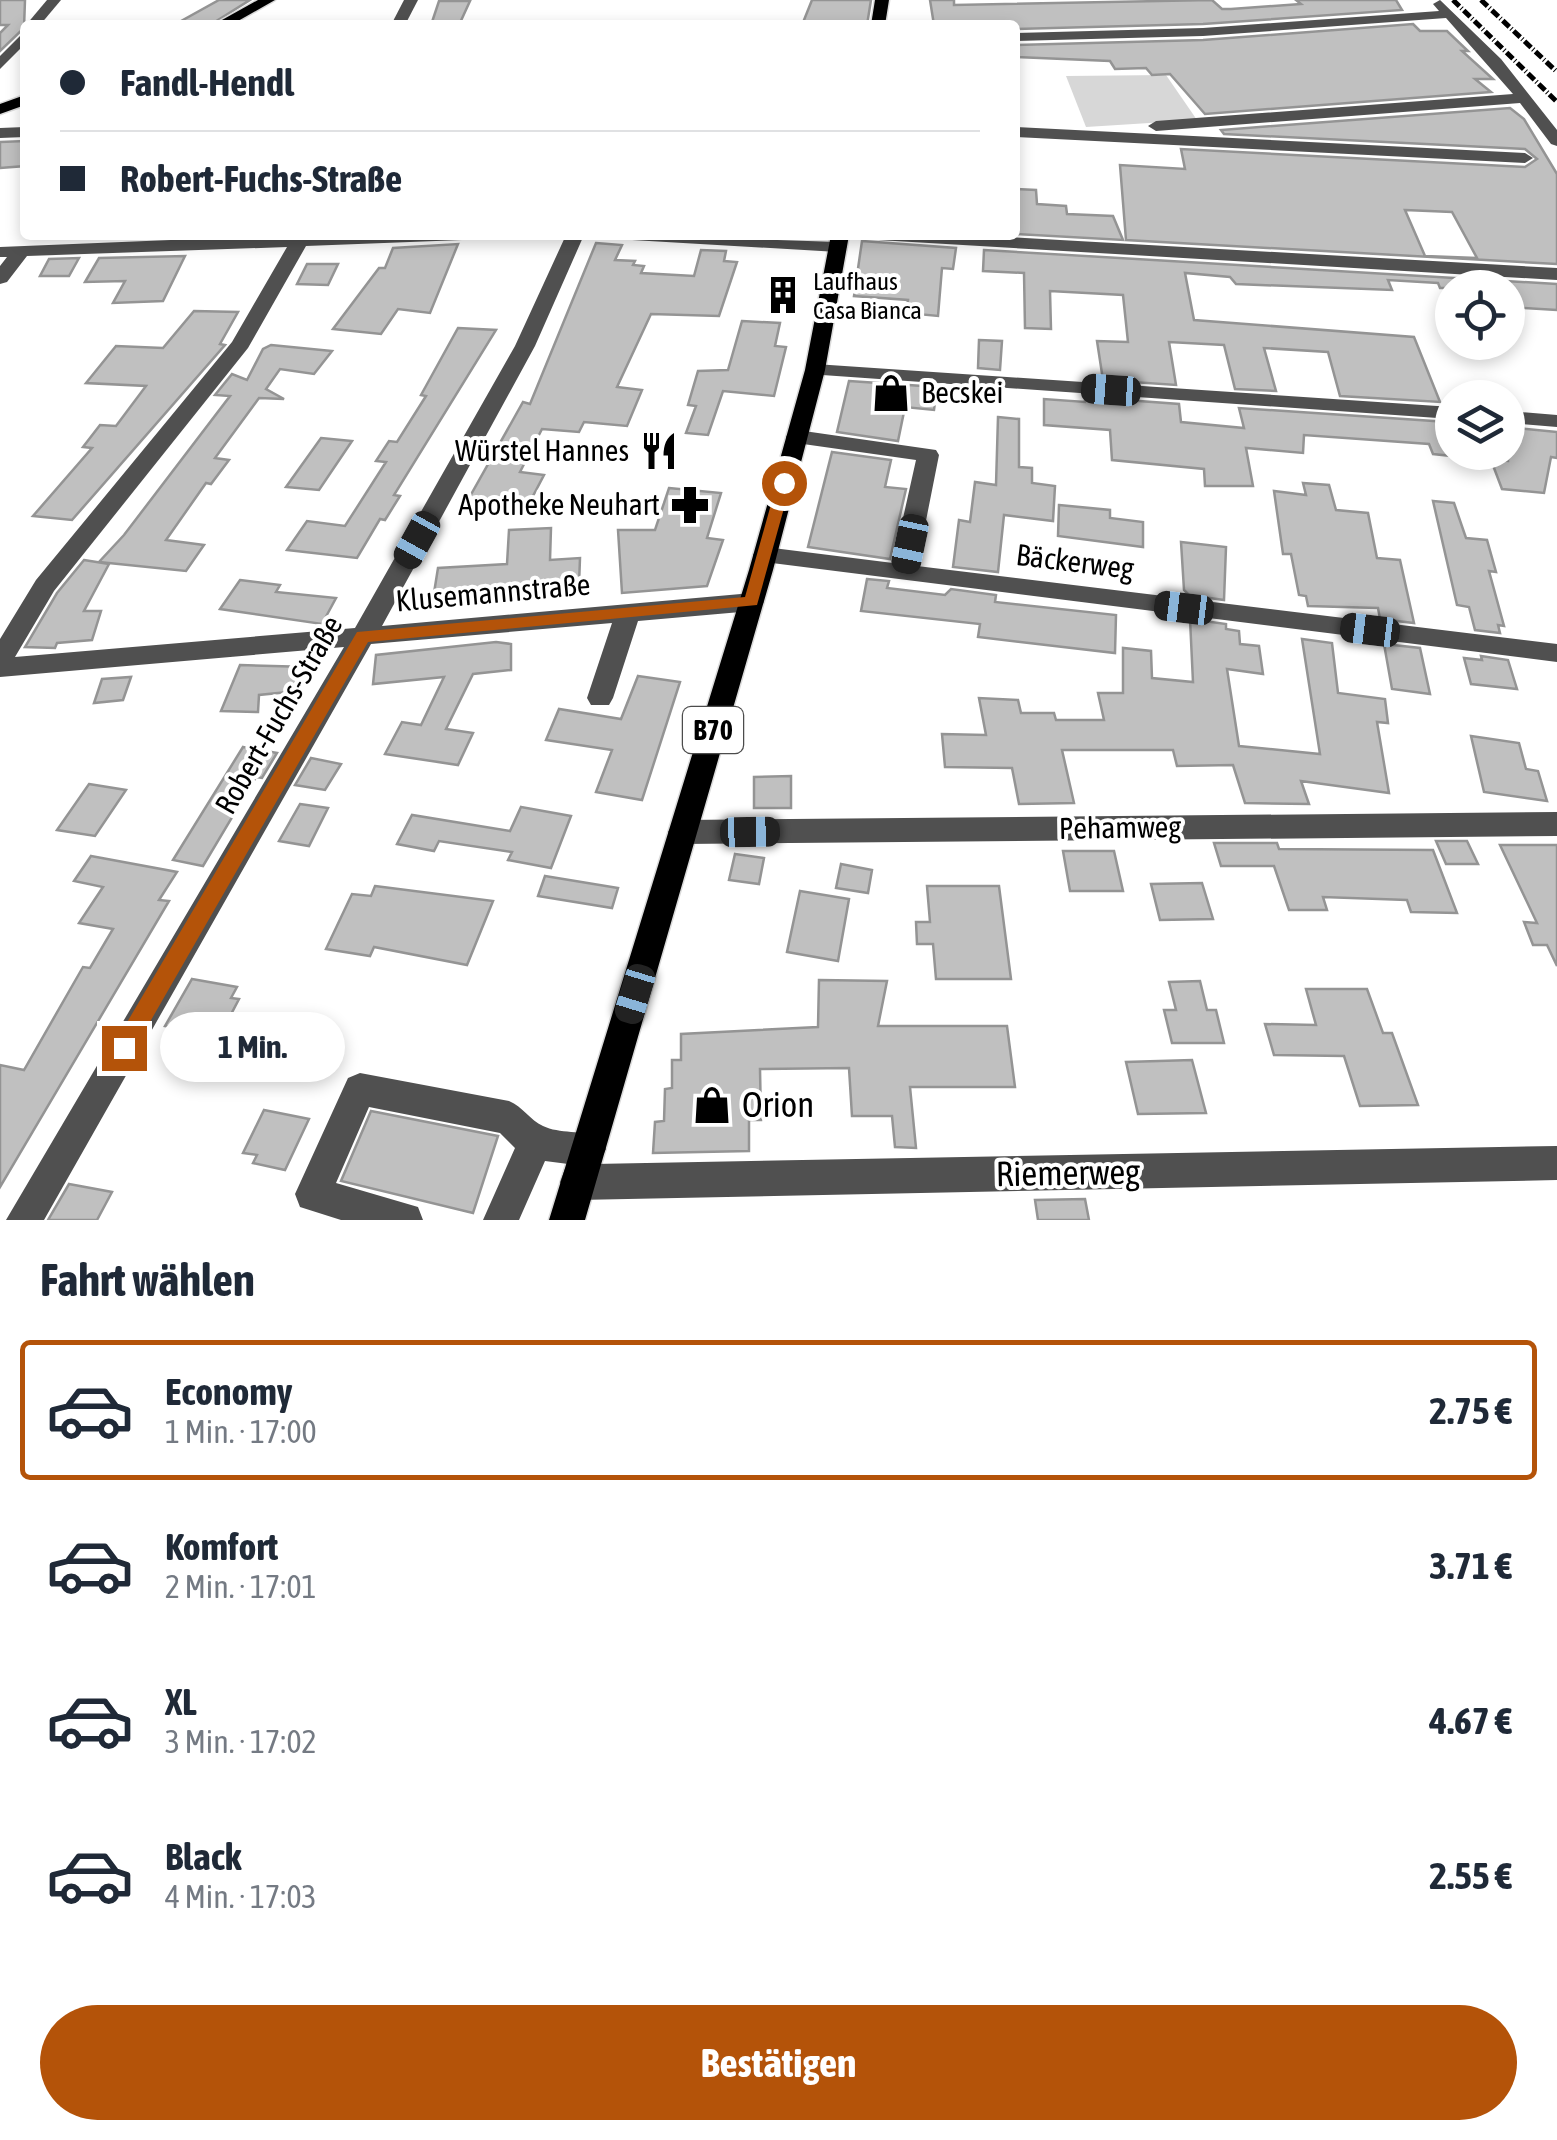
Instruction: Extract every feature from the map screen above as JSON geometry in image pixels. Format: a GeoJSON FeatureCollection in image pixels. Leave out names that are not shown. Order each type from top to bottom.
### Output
{"type":"FeatureCollection","features":[{"type":"Feature","properties":{"kind":"main road"},"geometry":{"type":"LineString","coordinates":[[230,20],[268,0]]}},
{"type":"Feature","properties":{"kind":"main road","name":"B70"},"geometry":{"type":"LineString","coordinates":[[567,1220],[798,437],[839,241]]}},
{"type":"Feature","properties":{"kind":"street"},"geometry":{"type":"LineString","coordinates":[[37,20],[54,0]]}},
{"type":"Feature","properties":{"kind":"street"},"geometry":{"type":"LineString","coordinates":[[1437,0],[1557,140]]}},
{"type":"Feature","properties":{"kind":"street"},"geometry":{"type":"LineString","coordinates":[[1020,37],[1202,32],[1451,14]]}},
{"type":"Feature","properties":{"kind":"street"},"geometry":{"type":"LineString","coordinates":[[0,65],[20,41]]}},
{"type":"Feature","properties":{"kind":"street"},"geometry":{"type":"LineString","coordinates":[[1052,134],[1524,98]]}},
{"type":"Feature","properties":{"kind":"street"},"geometry":{"type":"LineString","coordinates":[[1020,132],[1526,158]]}},
{"type":"Feature","properties":{"kind":"street"},"geometry":{"type":"LineString","coordinates":[[0,252],[242,240]]}},
{"type":"Feature","properties":{"kind":"street"},"geometry":{"type":"LineString","coordinates":[[0,664],[45,586],[240,344],[300,240]]}},
{"type":"Feature","properties":{"kind":"street","name":"Robert-Fuchs-Straße"},"geometry":{"type":"LineString","coordinates":[[24,1220],[363,636],[525,346],[573,240]]}},
{"type":"Feature","properties":{"kind":"street"},"geometry":{"type":"LineString","coordinates":[[804,240],[839,241]]}},
{"type":"Feature","properties":{"kind":"street"},"geometry":{"type":"LineString","coordinates":[[965,240],[1557,274]]}},
{"type":"Feature","properties":{"kind":"street"},"geometry":{"type":"LineString","coordinates":[[0,278],[22,251]]}},
{"type":"Feature","properties":{"kind":"street"},"geometry":{"type":"LineString","coordinates":[[815,370],[1435,412]]}},
{"type":"Feature","properties":{"kind":"street"},"geometry":{"type":"LineString","coordinates":[[1525,418],[1557,421]]}},
{"type":"Feature","properties":{"kind":"street"},"geometry":{"type":"LineString","coordinates":[[798,437],[928,455],[903,573]]}},
{"type":"Feature","properties":{"kind":"street","name":"Bäckerweg"},"geometry":{"type":"LineString","coordinates":[[765,555],[1557,653]]}},
{"type":"Feature","properties":{"kind":"street","name":"Klusemannstraße"},"geometry":{"type":"LineString","coordinates":[[0,664],[627,616],[752,602]]}},
{"type":"Feature","properties":{"kind":"street"},"geometry":{"type":"LineString","coordinates":[[600,698],[627,616]]}},
{"type":"Feature","properties":{"kind":"street"},"geometry":{"type":"LineString","coordinates":[[0,680],[0,688]]}},
{"type":"Feature","properties":{"kind":"street","name":"Pehamweg"},"geometry":{"type":"LineString","coordinates":[[683,832],[1557,824]]}},
{"type":"Feature","properties":{"kind":"street"},"geometry":{"type":"LineString","coordinates":[[405,1220],[313,1194],[360,1088],[509,1118],[535,1143],[500,1220]]}},
{"type":"Feature","properties":{"kind":"street","name":"Riemerweg"},"geometry":{"type":"LineString","coordinates":[[535,1143],[583,1166],[1557,1163]]}},
{"type":"Feature","properties":{"kind":"shaded area"},"geometry":{"type":"Polygon","coordinates":[[[1166,75],[1197,120],[1086,127],[1066,76],[1166,75]]]}},
{"type":"Feature","properties":{"kind":"building"},"geometry":{"type":"Polygon","coordinates":[[[0,0],[25,0],[20,32],[0,51],[0,33],[8,25],[0,25],[0,0]]]}},
{"type":"Feature","properties":{"kind":"building"},"geometry":{"type":"Polygon","coordinates":[[[219,0],[250,0],[218,20],[183,20],[219,0]]]}},
{"type":"Feature","properties":{"kind":"building"},"geometry":{"type":"Polygon","coordinates":[[[812,0],[871,0],[868,20],[804,20],[812,0]]]}},
{"type":"Feature","properties":{"kind":"building"},"geometry":{"type":"Polygon","coordinates":[[[930,0],[954,0],[954,5],[1212,0],[1222,9],[1231,9],[1301,4],[1296,0],[1396,0],[1402,10],[1203,24],[1020,29],[1020,20],[933,20],[930,0]]]}},
{"type":"Feature","properties":{"kind":"building"},"geometry":{"type":"Polygon","coordinates":[[[439,1],[470,1],[461,20],[433,20],[439,1]]]}},
{"type":"Feature","properties":{"kind":"building"},"geometry":{"type":"Polygon","coordinates":[[[1413,24],[1420,31],[1447,31],[1468,51],[1462,51],[1493,79],[1475,79],[1491,92],[1205,114],[1170,74],[1152,75],[1146,68],[1115,69],[1110,61],[1020,57],[1020,45],[1203,40],[1413,24]]]}},
{"type":"Feature","properties":{"kind":"building"},"geometry":{"type":"Polygon","coordinates":[[[1510,108],[1524,119],[1557,174],[1557,264],[1126,240],[1120,165],[1185,169],[1181,149],[1525,167],[1537,159],[1525,149],[1224,134],[1221,130],[1510,108]],[[1405,210],[1425,256],[1477,258],[1452,212],[1405,210]]]}},
{"type":"Feature","properties":{"kind":"building"},"geometry":{"type":"Polygon","coordinates":[[[20,141],[20,166],[0,168],[0,142],[20,141]]]}},
{"type":"Feature","properties":{"kind":"building"},"geometry":{"type":"Polygon","coordinates":[[[1020,189],[1036,190],[1037,204],[1066,206],[1067,214],[1113,216],[1123,240],[1020,234],[1020,189]]]}},
{"type":"Feature","properties":{"kind":"building"},"geometry":{"type":"Polygon","coordinates":[[[862,241],[956,248],[953,269],[942,268],[938,316],[906,313],[908,300],[854,296],[862,241]]]}},
{"type":"Feature","properties":{"kind":"building"},"geometry":{"type":"Polygon","coordinates":[[[596,243],[622,245],[615,260],[635,261],[633,265],[644,266],[641,273],[694,276],[701,250],[726,251],[724,261],[737,262],[719,316],[651,314],[617,387],[642,390],[627,426],[584,422],[579,432],[542,429],[520,472],[544,475],[523,515],[464,507],[523,402],[530,404],[596,243]]]}},
{"type":"Feature","properties":{"kind":"building"},"geometry":{"type":"Polygon","coordinates":[[[458,244],[430,313],[398,309],[381,334],[333,329],[379,268],[385,268],[393,248],[458,244]]]}},
{"type":"Feature","properties":{"kind":"building"},"geometry":{"type":"Polygon","coordinates":[[[984,250],[1435,277],[1435,283],[1388,280],[1392,290],[1236,284],[1230,277],[1185,273],[1194,320],[1414,337],[1435,390],[1435,402],[1340,396],[1328,352],[1264,348],[1276,391],[1235,389],[1224,345],[1169,342],[1176,385],[1103,380],[1097,341],[1128,342],[1123,295],[1050,291],[1051,329],[1025,328],[1024,273],[983,271],[984,250]]]}},
{"type":"Feature","properties":{"kind":"building"},"geometry":{"type":"Polygon","coordinates":[[[185,256],[163,301],[113,303],[125,281],[85,282],[99,258],[185,256]]]}},
{"type":"Feature","properties":{"kind":"building"},"geometry":{"type":"Polygon","coordinates":[[[79,258],[69,276],[40,276],[49,259],[79,258]]]}},
{"type":"Feature","properties":{"kind":"building"},"geometry":{"type":"Polygon","coordinates":[[[307,264],[338,264],[328,285],[297,284],[307,264]]]}},
{"type":"Feature","properties":{"kind":"building"},"geometry":{"type":"Polygon","coordinates":[[[1525,282],[1557,284],[1557,310],[1525,308],[1525,282]]]}},
{"type":"Feature","properties":{"kind":"building"},"geometry":{"type":"Polygon","coordinates":[[[194,311],[238,312],[220,344],[225,345],[72,520],[33,516],[92,448],[83,447],[100,425],[116,426],[146,386],[86,383],[116,346],[163,348],[194,311]]]}},
{"type":"Feature","properties":{"kind":"building"},"geometry":{"type":"Polygon","coordinates":[[[742,321],[780,323],[775,346],[786,347],[774,396],[723,391],[708,435],[686,433],[696,406],[688,405],[698,371],[728,370],[742,321]]]}},
{"type":"Feature","properties":{"kind":"building"},"geometry":{"type":"Polygon","coordinates":[[[458,328],[496,330],[394,495],[400,496],[385,520],[380,519],[357,558],[287,550],[307,521],[345,526],[386,462],[376,461],[389,441],[397,442],[426,396],[421,395],[458,328]]]}},
{"type":"Feature","properties":{"kind":"building"},"geometry":{"type":"Polygon","coordinates":[[[979,340],[1002,341],[1000,370],[978,368],[979,340]]]}},
{"type":"Feature","properties":{"kind":"building"},"geometry":{"type":"Polygon","coordinates":[[[271,345],[332,351],[314,374],[280,369],[266,389],[284,399],[259,398],[215,458],[229,460],[211,484],[206,483],[166,540],[204,545],[186,571],[99,562],[230,396],[215,395],[232,374],[247,380],[263,349],[271,345]]]}},
{"type":"Feature","properties":{"kind":"building"},"geometry":{"type":"Polygon","coordinates":[[[849,381],[937,387],[934,410],[905,407],[898,441],[837,432],[849,381]]]}},
{"type":"Feature","properties":{"kind":"building"},"geometry":{"type":"Polygon","coordinates":[[[1085,397],[1179,404],[1181,422],[1244,428],[1239,408],[1435,421],[1435,454],[1429,444],[1304,435],[1303,453],[1246,448],[1253,486],[1205,486],[1204,469],[1112,460],[1110,430],[1044,425],[1044,399],[1085,402],[1085,397]]]}},
{"type":"Feature","properties":{"kind":"building"},"geometry":{"type":"Polygon","coordinates":[[[998,417],[1019,419],[1019,467],[1032,468],[1032,483],[1055,486],[1053,521],[1004,515],[998,572],[953,567],[959,520],[970,522],[975,482],[996,485],[998,417]]]}},
{"type":"Feature","properties":{"kind":"building"},"geometry":{"type":"Polygon","coordinates":[[[1525,429],[1557,432],[1557,458],[1551,457],[1544,493],[1502,489],[1495,470],[1525,470],[1525,429]]]}},
{"type":"Feature","properties":{"kind":"building"},"geometry":{"type":"Polygon","coordinates":[[[321,438],[352,441],[319,490],[286,487],[321,438]]]}},
{"type":"Feature","properties":{"kind":"building"},"geometry":{"type":"Polygon","coordinates":[[[832,452],[891,460],[885,487],[906,489],[890,559],[808,547],[832,452]]]}},
{"type":"Feature","properties":{"kind":"building"},"geometry":{"type":"Polygon","coordinates":[[[1303,483],[1329,485],[1336,510],[1368,513],[1377,558],[1400,560],[1414,623],[1380,619],[1378,608],[1308,606],[1306,596],[1299,595],[1291,554],[1283,554],[1274,491],[1306,495],[1303,483]]]}},
{"type":"Feature","properties":{"kind":"building"},"geometry":{"type":"Polygon","coordinates":[[[669,488],[721,493],[707,538],[723,540],[707,586],[622,593],[618,530],[655,530],[669,488]]]}},
{"type":"Feature","properties":{"kind":"building"},"geometry":{"type":"Polygon","coordinates":[[[1433,501],[1454,503],[1466,538],[1487,540],[1496,572],[1489,571],[1504,626],[1498,625],[1500,633],[1475,630],[1469,607],[1457,605],[1433,501]]]}},
{"type":"Feature","properties":{"kind":"building"},"geometry":{"type":"Polygon","coordinates":[[[1059,505],[1110,510],[1110,518],[1143,522],[1143,547],[1058,536],[1059,505]]]}},
{"type":"Feature","properties":{"kind":"building"},"geometry":{"type":"Polygon","coordinates":[[[551,528],[550,560],[580,558],[579,585],[434,593],[438,568],[507,564],[509,530],[551,528]]]}},
{"type":"Feature","properties":{"kind":"building"},"geometry":{"type":"Polygon","coordinates":[[[1181,542],[1226,547],[1224,600],[1189,595],[1184,590],[1181,542]]]}},
{"type":"Feature","properties":{"kind":"building"},"geometry":{"type":"Polygon","coordinates":[[[84,560],[109,564],[84,611],[101,611],[92,640],[57,643],[55,648],[25,647],[57,593],[84,560]]]}},
{"type":"Feature","properties":{"kind":"building"},"geometry":{"type":"Polygon","coordinates":[[[867,579],[889,581],[887,588],[945,595],[951,589],[996,595],[995,602],[1116,615],[1115,653],[978,637],[980,624],[861,611],[867,579]]]}},
{"type":"Feature","properties":{"kind":"building"},"geometry":{"type":"Polygon","coordinates":[[[240,580],[280,585],[276,592],[336,598],[322,624],[220,609],[240,580]]]}},
{"type":"Feature","properties":{"kind":"building"},"geometry":{"type":"Polygon","coordinates":[[[1190,619],[1226,624],[1226,629],[1239,631],[1240,644],[1259,646],[1263,674],[1227,669],[1239,746],[1320,754],[1302,639],[1332,643],[1338,693],[1385,699],[1388,723],[1377,722],[1389,793],[1301,781],[1309,804],[1245,803],[1233,765],[1177,766],[1173,750],[1062,750],[1074,803],[1019,804],[1012,768],[945,767],[942,734],[986,735],[979,698],[1018,700],[1021,713],[1054,713],[1056,720],[1104,720],[1098,693],[1123,693],[1123,648],[1151,651],[1152,678],[1193,682],[1190,619]]]}},
{"type":"Feature","properties":{"kind":"building"},"geometry":{"type":"Polygon","coordinates":[[[496,642],[511,644],[511,670],[473,674],[446,729],[473,733],[458,765],[385,754],[402,722],[421,725],[444,677],[373,684],[376,655],[496,642]]]}},
{"type":"Feature","properties":{"kind":"building"},"geometry":{"type":"Polygon","coordinates":[[[1384,644],[1420,648],[1430,694],[1392,689],[1384,644]]]}},
{"type":"Feature","properties":{"kind":"building"},"geometry":{"type":"Polygon","coordinates":[[[1481,656],[1508,660],[1517,689],[1471,684],[1464,658],[1482,660],[1481,656]]]}},
{"type":"Feature","properties":{"kind":"building"},"geometry":{"type":"Polygon","coordinates":[[[240,665],[308,667],[298,691],[259,695],[258,712],[221,711],[240,665]]]}},
{"type":"Feature","properties":{"kind":"building"},"geometry":{"type":"Polygon","coordinates":[[[638,676],[680,682],[642,800],[596,792],[612,750],[546,740],[559,709],[621,719],[638,676]]]}},
{"type":"Feature","properties":{"kind":"building"},"geometry":{"type":"Polygon","coordinates":[[[131,677],[123,700],[94,703],[102,679],[131,677]]]}},
{"type":"Feature","properties":{"kind":"building"},"geometry":{"type":"Polygon","coordinates":[[[1471,736],[1519,743],[1526,769],[1538,771],[1547,801],[1484,792],[1471,736]]]}},
{"type":"Feature","properties":{"kind":"building"},"geometry":{"type":"Polygon","coordinates":[[[243,747],[277,753],[262,778],[256,777],[203,866],[173,860],[243,747]]]}},
{"type":"Feature","properties":{"kind":"building"},"geometry":{"type":"Polygon","coordinates":[[[311,758],[341,764],[325,790],[295,785],[311,758]]]}},
{"type":"Feature","properties":{"kind":"building"},"geometry":{"type":"Polygon","coordinates":[[[791,776],[791,808],[754,808],[754,777],[791,776]]]}},
{"type":"Feature","properties":{"kind":"building"},"geometry":{"type":"Polygon","coordinates":[[[89,784],[126,790],[95,836],[57,830],[89,784]]]}},
{"type":"Feature","properties":{"kind":"building"},"geometry":{"type":"Polygon","coordinates":[[[300,804],[328,808],[309,846],[279,841],[300,804]]]}},
{"type":"Feature","properties":{"kind":"building"},"geometry":{"type":"Polygon","coordinates":[[[521,807],[571,816],[551,868],[508,860],[512,852],[439,841],[434,851],[397,844],[412,815],[510,831],[521,807]]]}},
{"type":"Feature","properties":{"kind":"building"},"geometry":{"type":"Polygon","coordinates":[[[1436,841],[1467,841],[1478,864],[1446,864],[1436,841]]]}},
{"type":"Feature","properties":{"kind":"building"},"geometry":{"type":"Polygon","coordinates":[[[1214,843],[1277,843],[1279,849],[1433,850],[1457,913],[1411,912],[1407,900],[1323,897],[1327,910],[1289,910],[1274,866],[1221,866],[1214,843]]]}},
{"type":"Feature","properties":{"kind":"building"},"geometry":{"type":"Polygon","coordinates":[[[1500,845],[1557,845],[1557,966],[1547,945],[1533,945],[1524,922],[1537,923],[1500,845]]]}},
{"type":"Feature","properties":{"kind":"building"},"geometry":{"type":"Polygon","coordinates":[[[1063,851],[1114,851],[1123,891],[1070,891],[1063,851]]]}},
{"type":"Feature","properties":{"kind":"building"},"geometry":{"type":"Polygon","coordinates":[[[735,854],[764,858],[759,884],[729,880],[735,854]]]}},
{"type":"Feature","properties":{"kind":"building"},"geometry":{"type":"Polygon","coordinates":[[[91,856],[177,872],[159,900],[169,901],[0,1187],[0,1065],[24,1070],[83,967],[90,968],[113,929],[79,923],[103,887],[74,881],[91,856]]]}},
{"type":"Feature","properties":{"kind":"building"},"geometry":{"type":"Polygon","coordinates":[[[841,864],[872,870],[868,893],[836,888],[841,864]]]}},
{"type":"Feature","properties":{"kind":"building"},"geometry":{"type":"Polygon","coordinates":[[[545,876],[618,888],[612,908],[538,896],[545,876]]]}},
{"type":"Feature","properties":{"kind":"building"},"geometry":{"type":"Polygon","coordinates":[[[1202,883],[1213,919],[1160,920],[1151,884],[1202,883]]]}},
{"type":"Feature","properties":{"kind":"building"},"geometry":{"type":"Polygon","coordinates":[[[375,886],[493,901],[467,965],[374,947],[370,956],[326,949],[352,894],[371,896],[375,886]]]}},
{"type":"Feature","properties":{"kind":"building"},"geometry":{"type":"Polygon","coordinates":[[[927,886],[999,886],[1011,979],[936,979],[933,944],[917,944],[916,922],[930,922],[927,886]]]}},
{"type":"Feature","properties":{"kind":"building"},"geometry":{"type":"Polygon","coordinates":[[[800,891],[849,899],[838,961],[787,952],[800,891]]]}},
{"type":"Feature","properties":{"kind":"building"},"geometry":{"type":"Polygon","coordinates":[[[192,979],[237,987],[231,998],[239,999],[227,1022],[218,1020],[211,1034],[165,1026],[192,979]]]}},
{"type":"Feature","properties":{"kind":"building"},"geometry":{"type":"Polygon","coordinates":[[[819,980],[887,981],[878,1026],[1007,1026],[1015,1087],[910,1087],[916,1148],[895,1147],[892,1116],[852,1116],[849,1068],[760,1069],[761,1120],[749,1120],[749,1151],[653,1153],[655,1122],[664,1121],[665,1089],[672,1088],[672,1060],[681,1060],[681,1034],[818,1027],[819,980]]]}},
{"type":"Feature","properties":{"kind":"building"},"geometry":{"type":"Polygon","coordinates":[[[1200,981],[1207,1010],[1216,1010],[1224,1043],[1172,1043],[1164,1010],[1176,1010],[1169,982],[1200,981]]]}},
{"type":"Feature","properties":{"kind":"building"},"geometry":{"type":"Polygon","coordinates":[[[1306,989],[1367,989],[1383,1033],[1392,1033],[1418,1105],[1360,1106],[1344,1056],[1274,1055],[1265,1024],[1316,1025],[1306,989]]]}},
{"type":"Feature","properties":{"kind":"building"},"geometry":{"type":"Polygon","coordinates":[[[1192,1060],[1206,1113],[1138,1114],[1126,1062],[1192,1060]]]}},
{"type":"Feature","properties":{"kind":"building"},"geometry":{"type":"Polygon","coordinates":[[[264,1110],[309,1119],[285,1170],[253,1163],[257,1155],[243,1153],[264,1110]]]}},
{"type":"Feature","properties":{"kind":"building"},"geometry":{"type":"Polygon","coordinates":[[[371,1111],[498,1136],[473,1213],[341,1181],[371,1111]]]}},
{"type":"Feature","properties":{"kind":"building"},"geometry":{"type":"Polygon","coordinates":[[[69,1184],[112,1192],[97,1220],[48,1220],[69,1184]]]}},
{"type":"Feature","properties":{"kind":"building"},"geometry":{"type":"Polygon","coordinates":[[[1085,1199],[1089,1220],[1038,1220],[1035,1200],[1085,1199]]]}},
{"type":"Feature","properties":{"kind":"railway"},"geometry":{"type":"LineString","coordinates":[[1453,0],[1557,102]]}},
{"type":"Feature","properties":{"kind":"railway"},"geometry":{"type":"LineString","coordinates":[[1481,0],[1557,72]]}},
{"type":"Feature","properties":{"kind":"place","name":"Laufhaus Casa Bianca"},"geometry":{"type":"Point","coordinates":[783,295]}},
{"type":"Feature","properties":{"kind":"place","name":"Becskei"},"geometry":{"type":"Point","coordinates":[891,393]}},
{"type":"Feature","properties":{"kind":"place","name":"Würstel Hannes"},"geometry":{"type":"Point","coordinates":[659,451]}},
{"type":"Feature","properties":{"kind":"place","name":"Apotheke Neuhart"},"geometry":{"type":"Point","coordinates":[690,505]}},
{"type":"Feature","properties":{"kind":"place","name":"Orion"},"geometry":{"type":"Point","coordinates":[712,1105]}},
{"type":"Feature","properties":{"kind":"route"},"geometry":{"type":"LineString","coordinates":[[124,1048],[363,636],[627,616],[752,602],[784,483]]}}]}
